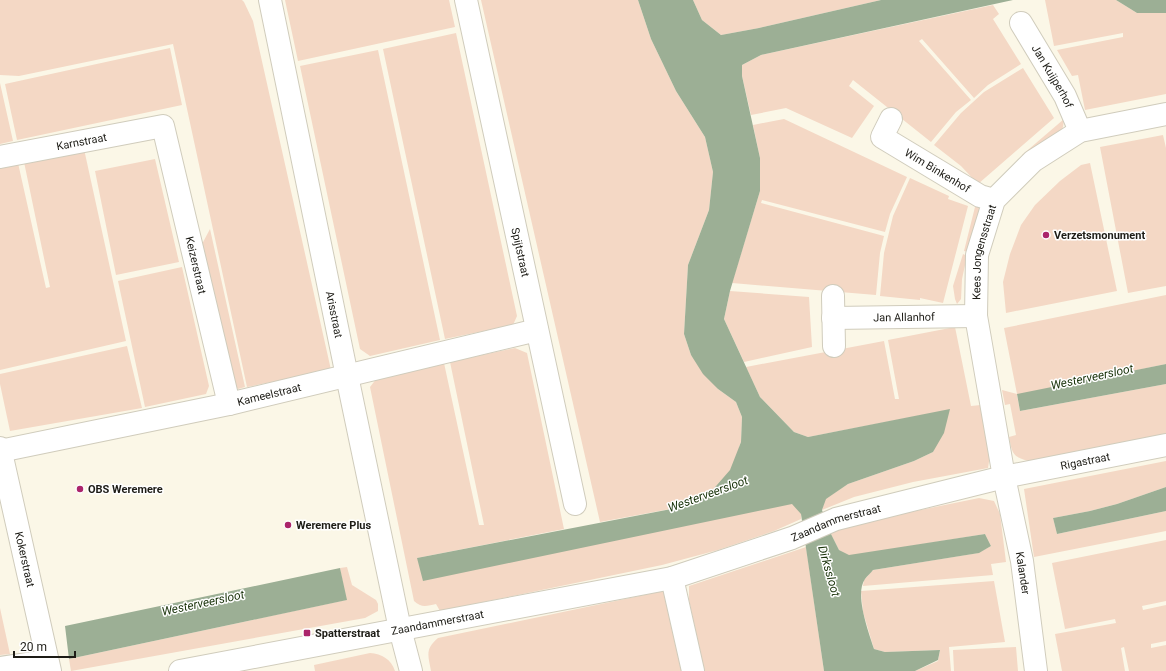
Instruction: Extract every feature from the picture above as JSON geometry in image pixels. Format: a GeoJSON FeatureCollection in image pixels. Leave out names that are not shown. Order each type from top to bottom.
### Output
{"type":"FeatureCollection","features":[{"type":"Feature","properties":{"kind":"street","name":"Arisstraat"},"geometry":{"type":"LineString","coordinates":[[270,0],[400,628]]}},
{"type":"Feature","properties":{"kind":"street","name":"Spijtstraat"},"geometry":{"type":"LineString","coordinates":[[466,0],[575,504]]}},
{"type":"Feature","properties":{"kind":"street","name":"Jan Kuijperhof"},"geometry":{"type":"LineString","coordinates":[[1021,23],[1065,96],[1080,131]]}},
{"type":"Feature","properties":{"kind":"street","name":"Kees Jongensstraat"},"geometry":{"type":"LineString","coordinates":[[1004,477],[976,316],[977,255],[994,200],[1033,161],[1080,131],[1166,114]]}},
{"type":"Feature","properties":{"kind":"street","name":"Karnstraat"},"geometry":{"type":"LineString","coordinates":[[0,157],[163,126]]}},
{"type":"Feature","properties":{"kind":"street","name":"Keizerstraat"},"geometry":{"type":"LineString","coordinates":[[163,126],[229,404]]}},
{"type":"Feature","properties":{"kind":"street","name":"Wim Binkenhof"},"geometry":{"type":"LineString","coordinates":[[881,135],[980,196],[994,200]]}},
{"type":"Feature","properties":{"kind":"street"},"geometry":{"type":"LineString","coordinates":[[834,296],[834,346]]}},
{"type":"Feature","properties":{"kind":"street","name":"Jan Allanhof"},"geometry":{"type":"LineString","coordinates":[[833,318],[976,316]]}},
{"type":"Feature","properties":{"kind":"street","name":"Kameelstraat"},"geometry":{"type":"LineString","coordinates":[[0,450],[229,404],[537,330]]}},
{"type":"Feature","properties":{"kind":"street","name":"Rigastraat"},"geometry":{"type":"LineString","coordinates":[[1004,477],[1166,445]]}},
{"type":"Feature","properties":{"kind":"street","name":"Kokerstraat"},"geometry":{"type":"LineString","coordinates":[[0,450],[49,666]]}},
{"type":"Feature","properties":{"kind":"street","name":"Zaandammerstraat"},"geometry":{"type":"LineString","coordinates":[[180,671],[400,628],[672,578],[792,538],[836,519],[1004,477]]}},
{"type":"Feature","properties":{"kind":"street","name":"Kalander"},"geometry":{"type":"LineString","coordinates":[[1004,477],[1022,561],[1036,671]]}},
{"type":"Feature","properties":{"kind":"street"},"geometry":{"type":"LineString","coordinates":[[672,578],[693,671]]}},
{"type":"Feature","properties":{"kind":"street"},"geometry":{"type":"LineString","coordinates":[[400,628],[411,671]]}},
{"type":"Feature","properties":{"kind":"street"},"geometry":{"type":"LineString","coordinates":[[0,668],[49,666]]}},
{"type":"Feature","properties":{"kind":"shaded area"},"geometry":{"type":"Polygon","coordinates":[[[0,0],[242,0],[244,2],[253,21],[331,370],[247,387],[173,44],[19,76],[0,75],[0,0]]]}},
{"type":"Feature","properties":{"kind":"shaded area"},"geometry":{"type":"Polygon","coordinates":[[[285,0],[449,0],[455,27],[298,61],[285,0]]]}},
{"type":"Feature","properties":{"kind":"shaded area"},"geometry":{"type":"Polygon","coordinates":[[[481,0],[638,0],[651,39],[676,91],[705,137],[713,172],[709,210],[688,265],[684,334],[691,355],[718,389],[736,402],[742,417],[741,442],[739,447],[741,452],[715,496],[705,497],[692,505],[600,522],[481,0]]]}},
{"type":"Feature","properties":{"kind":"shaded area"},"geometry":{"type":"Polygon","coordinates":[[[693,0],[881,0],[759,28],[721,35],[702,20],[693,0]]]}},
{"type":"Feature","properties":{"kind":"shaded area"},"geometry":{"type":"Polygon","coordinates":[[[1045,0],[1116,0],[1137,13],[1166,13],[1166,94],[1085,110],[1078,75],[1072,76],[1057,50],[1123,37],[1123,33],[1054,46],[1045,0]]]}},
{"type":"Feature","properties":{"kind":"shaded area"},"geometry":{"type":"Polygon","coordinates":[[[993,5],[999,14],[993,19],[1021,64],[988,85],[974,98],[922,39],[919,41],[971,100],[956,112],[931,142],[853,80],[849,86],[874,106],[852,138],[786,108],[751,115],[742,76],[742,65],[761,55],[993,5]]]}},
{"type":"Feature","properties":{"kind":"shaded area"},"geometry":{"type":"Polygon","coordinates":[[[456,33],[517,316],[513,325],[445,339],[383,49],[456,33]]]}},
{"type":"Feature","properties":{"kind":"shaded area"},"geometry":{"type":"Polygon","coordinates":[[[170,48],[182,105],[17,140],[5,84],[170,48]]]}},
{"type":"Feature","properties":{"kind":"shaded area"},"geometry":{"type":"Polygon","coordinates":[[[378,50],[440,340],[370,356],[360,349],[300,66],[378,50]]]}},
{"type":"Feature","properties":{"kind":"shaded area"},"geometry":{"type":"Polygon","coordinates":[[[1023,68],[1054,118],[978,184],[961,166],[934,145],[961,113],[984,92],[1023,68]]]}},
{"type":"Feature","properties":{"kind":"shaded area"},"geometry":{"type":"Polygon","coordinates":[[[0,83],[13,141],[0,144],[0,83]]]}},
{"type":"Feature","properties":{"kind":"shaded area"},"geometry":{"type":"Polygon","coordinates":[[[784,119],[907,177],[890,214],[885,232],[762,200],[761,203],[884,236],[880,253],[876,295],[732,283],[760,191],[760,158],[753,125],[784,119]]]}},
{"type":"Feature","properties":{"kind":"shaded area"},"geometry":{"type":"Polygon","coordinates":[[[1064,119],[1063,127],[1060,133],[1026,159],[1022,155],[1064,119]]]}},
{"type":"Feature","properties":{"kind":"shaded area"},"geometry":{"type":"Polygon","coordinates":[[[1163,135],[1166,148],[1166,286],[1128,293],[1100,147],[1163,135]]]}},
{"type":"Feature","properties":{"kind":"shaded area"},"geometry":{"type":"Polygon","coordinates":[[[84,149],[126,341],[0,370],[0,166],[18,163],[46,288],[50,287],[24,162],[84,149]]]}},
{"type":"Feature","properties":{"kind":"shaded area"},"geometry":{"type":"Polygon","coordinates":[[[155,159],[179,262],[116,275],[95,171],[155,159]]]}},
{"type":"Feature","properties":{"kind":"shaded area"},"geometry":{"type":"Polygon","coordinates":[[[1090,163],[1117,291],[1006,313],[1003,282],[1010,254],[1021,225],[1035,205],[1060,181],[1081,165],[1090,163]]]}},
{"type":"Feature","properties":{"kind":"shaded area"},"geometry":{"type":"Polygon","coordinates":[[[910,178],[949,196],[948,199],[968,206],[943,303],[920,298],[920,300],[880,296],[884,253],[893,216],[910,178]]]}},
{"type":"Feature","properties":{"kind":"shaded area"},"geometry":{"type":"Polygon","coordinates":[[[976,203],[980,210],[968,252],[964,251],[976,203]]]}},
{"type":"Feature","properties":{"kind":"shaded area"},"geometry":{"type":"Polygon","coordinates":[[[210,229],[245,387],[238,389],[230,381],[201,246],[210,229]]]}},
{"type":"Feature","properties":{"kind":"shaded area"},"geometry":{"type":"Polygon","coordinates":[[[963,254],[967,256],[962,279],[961,299],[957,304],[953,286],[963,254]]]}},
{"type":"Feature","properties":{"kind":"shaded area"},"geometry":{"type":"Polygon","coordinates":[[[182,267],[209,386],[206,394],[145,407],[118,281],[182,267]]]}},
{"type":"Feature","properties":{"kind":"shaded area"},"geometry":{"type":"Polygon","coordinates":[[[730,291],[809,297],[812,347],[744,362],[724,319],[730,291]]]}},
{"type":"Feature","properties":{"kind":"shaded area"},"geometry":{"type":"Polygon","coordinates":[[[1166,295],[1166,364],[1017,395],[1020,411],[1166,384],[1166,435],[1028,461],[1016,456],[1012,450],[1009,437],[1016,435],[1010,404],[1005,405],[1002,390],[1017,394],[1004,328],[1166,295]]]}},
{"type":"Feature","properties":{"kind":"shaded area"},"geometry":{"type":"Polygon","coordinates":[[[955,327],[971,406],[981,405],[990,455],[988,468],[913,482],[854,497],[822,510],[825,499],[848,484],[914,461],[933,452],[949,410],[808,437],[794,432],[760,397],[746,367],[884,341],[895,399],[899,399],[888,340],[955,327]]]}},
{"type":"Feature","properties":{"kind":"shaded area"},"geometry":{"type":"Polygon","coordinates":[[[127,346],[142,408],[10,431],[0,384],[0,374],[127,346]]]}},
{"type":"Feature","properties":{"kind":"shaded area"},"geometry":{"type":"Polygon","coordinates":[[[515,348],[527,353],[564,529],[417,558],[792,503],[801,513],[801,519],[774,531],[718,550],[662,565],[440,611],[436,604],[424,606],[419,605],[414,601],[370,387],[377,378],[444,363],[479,525],[484,525],[450,362],[515,348]]]}},
{"type":"Feature","properties":{"kind":"shaded area"},"geometry":{"type":"Polygon","coordinates":[[[1166,461],[1166,487],[1117,504],[1053,518],[1057,534],[1166,511],[1166,531],[1034,557],[1024,489],[1166,461]]]}},
{"type":"Feature","properties":{"kind":"shaded area"},"geometry":{"type":"Polygon","coordinates":[[[979,498],[994,501],[1000,514],[1006,562],[991,564],[993,575],[863,586],[864,580],[873,570],[978,553],[991,546],[985,534],[849,556],[839,550],[830,532],[891,516],[979,498]]]}},
{"type":"Feature","properties":{"kind":"shaded area"},"geometry":{"type":"Polygon","coordinates":[[[1166,540],[1166,601],[1142,606],[1143,610],[1166,605],[1166,641],[1151,644],[1151,648],[1166,645],[1166,671],[1129,671],[1124,647],[1121,648],[1125,671],[1062,671],[1055,634],[1116,623],[1115,619],[1065,629],[1052,563],[1166,540]]]}},
{"type":"Feature","properties":{"kind":"shaded area"},"geometry":{"type":"Polygon","coordinates":[[[806,547],[824,671],[704,671],[689,600],[689,586],[806,547]]]}},
{"type":"Feature","properties":{"kind":"shaded area"},"geometry":{"type":"Polygon","coordinates":[[[347,567],[352,585],[376,600],[378,604],[378,611],[365,618],[71,671],[69,659],[346,600],[340,568],[347,567]]]}},
{"type":"Feature","properties":{"kind":"shaded area"},"geometry":{"type":"Polygon","coordinates":[[[994,581],[1005,642],[949,647],[951,671],[915,671],[938,661],[940,650],[885,652],[874,649],[863,612],[861,591],[994,581]]]}},
{"type":"Feature","properties":{"kind":"shaded area"},"geometry":{"type":"Polygon","coordinates":[[[663,591],[667,595],[685,671],[431,671],[428,653],[431,646],[438,638],[663,591]]]}},
{"type":"Feature","properties":{"kind":"shaded area"},"geometry":{"type":"Polygon","coordinates":[[[0,608],[10,654],[0,655],[0,608]]]}},
{"type":"Feature","properties":{"kind":"shaded area"},"geometry":{"type":"Polygon","coordinates":[[[1016,647],[1018,671],[954,671],[953,650],[1016,647]]]}},
{"type":"Feature","properties":{"kind":"shaded area"},"geometry":{"type":"Polygon","coordinates":[[[370,653],[386,658],[391,663],[395,671],[315,671],[314,665],[370,653]]]}},
{"type":"Feature","properties":{"kind":"water","name":"Dirkssloot"},"geometry":{"type":"Polygon","coordinates":[[[638,0],[693,0],[702,20],[721,35],[759,28],[881,0],[1013,0],[761,55],[742,65],[742,76],[760,158],[760,191],[730,291],[724,319],[760,397],[794,432],[808,437],[950,409],[944,433],[933,452],[914,461],[848,484],[826,499],[822,510],[830,532],[839,550],[849,555],[985,534],[991,546],[979,553],[873,570],[865,579],[861,594],[862,604],[866,624],[874,649],[885,652],[940,650],[938,660],[915,671],[824,671],[801,514],[792,504],[423,581],[417,558],[692,505],[710,493],[730,470],[741,442],[742,417],[736,402],[718,389],[703,374],[691,355],[684,334],[688,265],[709,210],[713,172],[705,137],[676,91],[651,39],[638,0]]]}},
{"type":"Feature","properties":{"kind":"water"},"geometry":{"type":"Polygon","coordinates":[[[1116,0],[1166,0],[1166,13],[1137,13],[1116,0]]]}},
{"type":"Feature","properties":{"kind":"water"},"geometry":{"type":"Polygon","coordinates":[[[1166,364],[1166,384],[1020,411],[1017,394],[1166,364]]]}},
{"type":"Feature","properties":{"kind":"water"},"geometry":{"type":"Polygon","coordinates":[[[1166,487],[1166,511],[1057,534],[1053,518],[1117,504],[1166,487]]]}},
{"type":"Feature","properties":{"kind":"water","name":"Westerveersloot"},"geometry":{"type":"Polygon","coordinates":[[[340,568],[347,600],[69,659],[65,626],[340,568]]]}},
{"type":"Feature","properties":{"kind":"place","name":"Verzetsmonument"},"geometry":{"type":"Point","coordinates":[1046,235]}},
{"type":"Feature","properties":{"kind":"place","name":"OBS Weremere"},"geometry":{"type":"Point","coordinates":[80,489]}},
{"type":"Feature","properties":{"kind":"place","name":"Weremere Plus"},"geometry":{"type":"Point","coordinates":[288,525]}},
{"type":"Feature","properties":{"kind":"place","name":"Spatterstraat"},"geometry":{"type":"Point","coordinates":[307,633]}}]}
